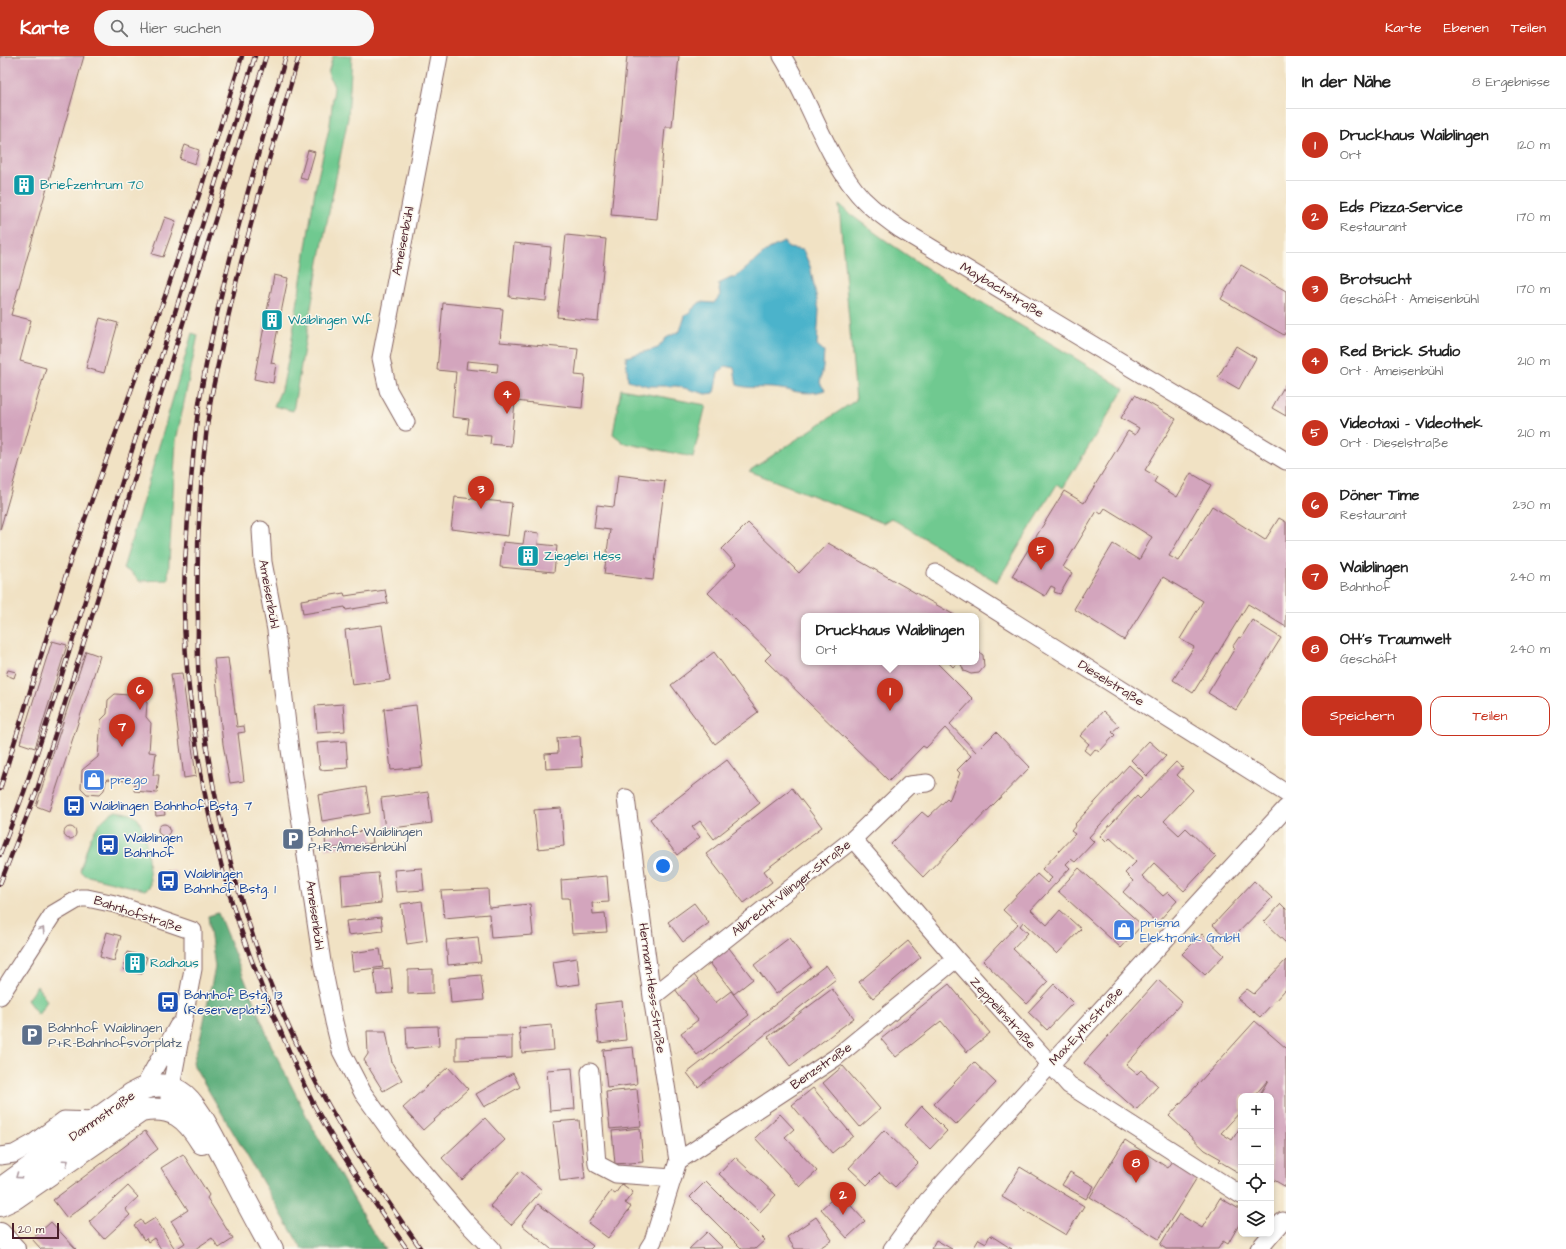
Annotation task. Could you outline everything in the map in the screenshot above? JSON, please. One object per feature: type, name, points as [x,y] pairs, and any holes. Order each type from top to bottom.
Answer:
[{"type":"street","name":"Ameisenbühl","points":[[406,422],[388,390],[381,358],[438,56]]},
{"type":"street","name":"Maybachstraße","points":[[782,56],[792,71],[816,126],[838,166],[855,190],[875,211],[900,229],[1286,461]]},
{"type":"street","name":"Ameisenbühl","points":[[261,530],[263,562],[276,630],[290,750],[322,962],[341,1051],[363,1093],[398,1142],[467,1223],[492,1249]]},
{"type":"street","name":"Dieselstraße","points":[[936,573],[1286,793]]},
{"type":"street","name":"Albrecht-Villinger-Straße","points":[[652,997],[853,839],[909,784],[927,782]]},
{"type":"street","name":"Hermann-Hess-Straße","points":[[626,798],[652,997],[678,1162],[653,1241],[648,1249]]},
{"type":"street","name":"Max-Eyth-Straße","points":[[892,1249],[927,1201],[1286,808]]},
{"type":"street","name":"Zeppelinstraße","points":[[853,839],[956,959],[1069,1085],[1238,1193]]},
{"type":"street","name":"Bahnhofstraße","points":[[0,996],[53,914],[80,898],[115,904],[193,931],[194,969],[172,1088],[166,1110]]},
{"type":"street","name":"Benzstraße","points":[[678,1162],[835,1058],[956,959]]},
{"type":"street","name":"Bahnhofstraße","points":[[144,1087],[185,1016]]},
{"type":"street","points":[[590,1072],[597,1164],[616,1174],[673,1178]]},
{"type":"street","name":"Dammstraße","points":[[0,1192],[6,1185],[144,1087],[156,1085],[172,1088],[186,1096],[206,1124],[272,1249]]},
{"type":"street","name":"Dammstraße","points":[[0,1205],[16,1198],[136,1114],[155,1108],[166,1110]]},
{"type":"street","points":[[166,1110],[184,1120],[195,1133],[260,1249]]},
{"type":"street","points":[[0,1156],[14,1154],[32,1144],[64,1120],[95,1121]]},
{"type":"street","points":[[1259,1249],[1280,1219]]},
{"type":"street","points":[[0,1234],[14,1249]]},
{"type":"green space","points":[[333,56],[352,56],[348,118],[319,262],[293,411],[274,406],[283,385],[291,345],[315,190],[330,124],[334,87],[328,73]]},
{"type":"green space","points":[[839,205],[873,231],[943,279],[1124,389],[1063,488],[1058,484],[1056,486],[997,582],[891,518],[883,523],[749,471],[856,400]]},
{"type":"green space","points":[[192,333],[198,335],[176,441],[168,580],[139,581],[131,572],[123,569]]},
{"type":"green space","points":[[621,389],[706,405],[693,457],[624,443],[613,434]]},
{"type":"green space","points":[[116,811],[133,815],[141,823],[147,848],[150,880],[150,886],[145,890],[84,875],[80,871],[88,845],[96,829],[101,822]]},
{"type":"green space","points":[[218,913],[272,1047],[310,1123],[371,1229],[385,1249],[302,1249],[194,1066],[193,1062],[201,1035],[215,967],[208,916]]},
{"type":"green space","points":[[37,986],[47,1001],[38,1015],[27,1000]]},
{"type":"water","points":[[784,242],[788,248],[803,250],[810,266],[819,310],[817,345],[824,351],[820,383],[825,390],[805,393],[737,385],[734,368],[726,366],[718,373],[714,393],[706,394],[677,386],[648,386],[628,380],[626,357],[658,348],[666,338],[680,331],[685,316],[700,302],[714,303],[720,295],[718,284],[731,278],[735,278],[769,249]]},
{"type":"building","name":"Briefzentrum 70","points":[[0,56],[84,56],[11,315],[31,320],[20,361],[46,368],[0,530]]},
{"type":"building","points":[[627,56],[679,56],[672,127],[665,127],[657,219],[611,215]]},
{"type":"building","points":[[185,145],[199,150],[195,164],[180,159]]},
{"type":"building","points":[[308,150],[315,152],[307,180],[300,178]]},
{"type":"building","points":[[165,217],[176,221],[163,257],[152,254]]},
{"type":"building","points":[[566,235],[606,239],[598,321],[557,317]]},
{"type":"building","points":[[514,243],[551,247],[546,301],[509,297]]},
{"type":"building","points":[[1241,265],[1286,291],[1286,331],[1284,335],[1221,299]]},
{"type":"building","name":"Waiblingen Wf","points":[[274,275],[288,278],[271,363],[276,364],[273,383],[254,379]]},
{"type":"building","points":[[443,303],[503,309],[500,342],[578,349],[575,375],[585,376],[582,408],[515,401],[511,446],[490,444],[491,436],[467,434],[469,419],[452,417],[456,372],[437,370]],"holes":[[[467,361],[498,364],[497,372],[466,369]]]},
{"type":"building","points":[[100,318],[118,323],[104,373],[86,368]]},
{"type":"building","points":[[1236,346],[1256,358],[1239,389],[1218,377]]},
{"type":"building","points":[[1286,383],[1286,416],[1272,408]]},
{"type":"building","points":[[1135,395],[1176,419],[1145,470],[1157,477],[1154,482],[1177,497],[1191,473],[1211,485],[1169,556],[1179,561],[1212,506],[1265,540],[1279,518],[1286,522],[1286,627],[1248,604],[1193,693],[1173,680],[1194,647],[1180,639],[1203,601],[1163,577],[1124,640],[1074,609],[1113,544],[1139,560],[1152,537],[1105,508],[1101,514],[1097,511],[1063,567],[1072,573],[1060,594],[1054,592],[1055,588],[1051,586],[1045,596],[1012,576],[1064,491],[1084,503],[1128,431],[1135,435],[1139,428],[1121,418]]},
{"type":"building","points":[[618,475],[665,481],[653,580],[604,574],[610,530],[594,528],[597,505],[614,507]]},
{"type":"building","points":[[455,497],[512,503],[508,536],[451,529]]},
{"type":"building","points":[[748,523],[799,573],[828,543],[951,613],[801,613],[801,665],[939,665],[973,699],[950,724],[976,752],[996,732],[1030,767],[923,877],[891,844],[922,812],[928,817],[947,799],[949,801],[960,773],[957,770],[971,756],[945,728],[926,748],[923,746],[889,781],[765,660],[771,654],[708,593],[736,564],[722,549]]},
{"type":"building","name":"Ziegelei Hess","points":[[525,531],[539,533],[538,544],[557,546],[554,572],[500,567],[503,542],[523,544]]},
{"type":"building","points":[[385,590],[388,603],[346,610],[345,607],[303,614],[301,600],[344,593],[345,596]]},
{"type":"building","points":[[1252,620],[1281,638],[1236,710],[1208,693],[1235,648],[1233,646],[1239,637],[1241,638]]},
{"type":"building","points":[[382,625],[390,680],[352,685],[345,630]]},
{"type":"building","points":[[52,641],[67,645],[35,748],[20,743]]},
{"type":"building","points":[[86,651],[100,656],[49,811],[36,806]]},
{"type":"building","points":[[714,652],[758,712],[715,744],[671,685]]},
{"type":"building","points":[[979,652],[983,655],[984,667],[979,673],[971,674],[964,671],[961,665],[979,665]]},
{"type":"building","points":[[228,658],[237,727],[244,726],[245,732],[238,733],[244,781],[230,783],[223,744],[214,659]]},
{"type":"building","points":[[8,670],[16,672],[14,678],[6,675]]},
{"type":"building","points":[[182,673],[196,776],[184,778],[171,674]]},
{"type":"building","points":[[115,694],[142,696],[147,703],[146,717],[151,723],[149,752],[156,753],[153,775],[159,775],[157,793],[134,791],[135,782],[108,779],[104,790],[99,795],[87,794],[81,788],[82,770],[98,757],[101,720],[107,714],[108,700]]},
{"type":"building","points":[[343,704],[345,731],[317,733],[315,706]]},
{"type":"building","points":[[416,705],[423,767],[391,770],[384,709]]},
{"type":"building","points":[[1103,711],[1119,726],[1112,732],[1115,735],[1099,752],[1095,749],[1090,755],[1084,750],[1089,744],[1080,736]]},
{"type":"building","points":[[580,736],[582,767],[546,769],[545,754],[558,753],[557,738]]},
{"type":"building","points":[[346,741],[348,768],[320,770],[317,743]]},
{"type":"building","points":[[1149,741],[1166,756],[1147,776],[1131,760]]},
{"type":"building","points":[[727,760],[760,803],[714,839],[700,821],[692,827],[700,837],[677,855],[650,819]]},
{"type":"building","points":[[1176,762],[1183,768],[1177,775],[1193,790],[1164,821],[1179,835],[1186,828],[1216,857],[1184,891],[1154,863],[1142,876],[1163,896],[1168,892],[1177,901],[1157,923],[1123,892],[1133,881],[1125,873],[1136,862],[1110,838],[1106,842],[1100,836],[1137,796],[1140,799]]},
{"type":"building","points":[[1129,765],[1143,778],[1089,837],[1094,842],[1075,862],[1071,859],[1066,864],[1070,868],[1031,910],[1047,925],[1060,910],[1081,929],[1057,954],[1023,922],[1020,926],[1028,933],[1013,949],[1048,982],[1027,1004],[983,961],[1018,924],[1003,910],[1037,874],[1047,883],[1052,878],[1042,869],[1075,834],[1071,831],[1076,825],[1075,824]]},
{"type":"building","points":[[366,787],[370,813],[322,821],[318,795]]},
{"type":"building","points":[[792,788],[822,827],[764,871],[772,882],[744,903],[706,854]]},
{"type":"building","points":[[428,792],[432,823],[385,829],[381,798]]},
{"type":"building","points":[[164,808],[165,815],[156,816],[155,809]]},
{"type":"building","points":[[561,808],[564,846],[538,849],[534,810]]},
{"type":"building","points":[[166,824],[169,825],[169,835],[162,836],[159,835],[158,828],[159,825]]},
{"type":"building","points":[[68,827],[72,827],[76,833],[72,839],[68,839],[64,835],[64,831]]},
{"type":"building","points":[[371,830],[373,843],[326,849],[325,836]]},
{"type":"building","points":[[422,868],[424,890],[396,892],[394,870]]},
{"type":"building","points":[[1079,868],[1142,925],[1121,948],[1058,891]]},
{"type":"building","points":[[171,870],[176,872],[178,877],[176,882],[171,884],[166,882],[164,877],[166,872]]},
{"type":"building","points":[[378,873],[381,903],[343,907],[341,876]]},
{"type":"building","points":[[607,876],[609,902],[592,903],[593,914],[605,913],[607,932],[572,934],[569,898],[562,898],[561,880]]},
{"type":"building","points":[[1254,881],[1272,898],[1230,941],[1213,925]]},
{"type":"building","points":[[488,889],[489,908],[530,904],[533,935],[491,938],[489,914],[444,918],[441,891]]},
{"type":"building","points":[[422,901],[427,941],[407,944],[401,904]]},
{"type":"building","points":[[694,903],[709,923],[683,942],[668,922]]},
{"type":"building","points":[[1281,904],[1286,909],[1286,943],[1264,922]]},
{"type":"building","points":[[381,917],[383,931],[348,935],[346,921]]},
{"type":"building","points":[[107,932],[121,936],[114,961],[100,957]]},
{"type":"building","points":[[1202,934],[1224,955],[1205,975],[1182,954]]},
{"type":"building","points":[[478,937],[481,962],[448,965],[446,940]]},
{"type":"building","points":[[789,938],[811,967],[776,994],[754,965]]},
{"type":"building","points":[[908,941],[921,957],[873,998],[859,982]]},
{"type":"building","points":[[726,944],[753,979],[734,994],[707,959]]},
{"type":"building","points":[[380,949],[383,967],[353,971],[351,953]]},
{"type":"building","name":"Radhaus","points":[[127,952],[147,957],[142,974],[123,969]]},
{"type":"building","points":[[577,958],[580,984],[557,987],[553,962]]},
{"type":"building","points":[[1286,960],[1286,989],[1260,1017],[1237,998],[1247,989],[1254,994]]},
{"type":"building","points":[[826,965],[836,979],[698,1087],[687,1073]]},
{"type":"building","points":[[390,968],[393,993],[377,994],[374,970]]},
{"type":"building","points":[[433,969],[433,993],[408,994],[408,970]]},
{"type":"building","points":[[481,975],[484,1000],[451,1003],[449,978]]},
{"type":"building","points":[[694,975],[715,1003],[731,991],[749,1015],[697,1055],[681,1033],[698,1020],[675,989]]},
{"type":"building","points":[[1158,980],[1182,1002],[1126,1065],[1137,1074],[1141,1070],[1158,1086],[1136,1110],[1084,1063]]},
{"type":"building","points":[[949,984],[990,1033],[967,1052],[941,1021],[896,1057],[881,1039]]},
{"type":"building","points":[[1054,984],[1073,1003],[1047,1030],[1028,1012]]},
{"type":"building","points":[[832,989],[854,1018],[790,1066],[768,1037]]},
{"type":"building","points":[[622,1001],[626,1040],[599,1043],[595,1004]]},
{"type":"building","points":[[1255,1021],[1286,1048],[1286,1187],[1274,1180],[1274,1093],[1261,1093],[1268,1080],[1257,1093],[1238,1093],[1238,1114],[1221,1133],[1232,1140],[1238,1131],[1238,1172],[1219,1161],[1221,1159],[1205,1150],[1169,1116]]},
{"type":"building","points":[[552,1025],[554,1050],[522,1053],[519,1028]]},
{"type":"building","points":[[438,1026],[439,1046],[407,1049],[406,1027]]},
{"type":"building","points":[[367,1031],[386,1031],[392,1063],[402,1080],[383,1091],[364,1060],[368,1054]]},
{"type":"building","points":[[512,1036],[512,1058],[456,1060],[456,1037]]},
{"type":"building","points":[[633,1047],[637,1084],[607,1088],[603,1050]]},
{"type":"building","points":[[974,1062],[996,1083],[956,1125],[934,1104]]},
{"type":"building","points":[[843,1066],[880,1109],[860,1127],[823,1083]]},
{"type":"building","points":[[448,1067],[468,1089],[423,1130],[403,1108]]},
{"type":"building","points":[[572,1068],[575,1109],[550,1111],[547,1070]]},
{"type":"building","points":[[513,1073],[520,1087],[484,1107],[476,1094]]},
{"type":"building","points":[[813,1088],[853,1136],[832,1153],[792,1105]]},
{"type":"building","points":[[637,1089],[641,1126],[610,1129],[606,1092]]},
{"type":"building","points":[[922,1106],[947,1131],[930,1149],[905,1125]]},
{"type":"building","points":[[780,1114],[794,1129],[785,1137],[817,1171],[800,1187],[755,1138]]},
{"type":"building","points":[[485,1118],[505,1140],[462,1180],[442,1158]]},
{"type":"building","points":[[579,1120],[585,1178],[560,1181],[553,1122]]},
{"type":"building","points":[[640,1128],[643,1162],[615,1164],[612,1131]]},
{"type":"building","points":[[884,1130],[918,1163],[895,1187],[879,1173],[867,1185],[849,1168]]},
{"type":"building","points":[[145,1131],[158,1149],[67,1218],[53,1200]]},
{"type":"building","points":[[1125,1140],[1168,1168],[1173,1161],[1198,1176],[1159,1239],[1090,1197]]},
{"type":"building","points":[[183,1154],[209,1195],[207,1198],[233,1239],[219,1248],[212,1238],[195,1249],[176,1249],[185,1243],[171,1221],[188,1210],[161,1168]]},
{"type":"building","points":[[735,1157],[776,1195],[760,1212],[719,1174]]},
{"type":"building","points":[[1020,1167],[1084,1206],[1066,1235],[1002,1197]]},
{"type":"building","points":[[520,1171],[542,1190],[511,1225],[490,1206]]},
{"type":"building","points":[[1070,1172],[1094,1186],[1086,1199],[1062,1185]]},
{"type":"building","points":[[706,1181],[765,1240],[755,1249],[742,1249],[690,1197]]},
{"type":"building","points":[[622,1184],[633,1192],[625,1203],[631,1207],[608,1238],[588,1223],[611,1191],[615,1194]]},
{"type":"building","points":[[128,1186],[138,1197],[125,1209],[130,1215],[104,1239],[89,1222]]},
{"type":"building","points":[[839,1193],[865,1221],[847,1238],[821,1209]]},
{"type":"building","points":[[1220,1198],[1238,1208],[1238,1226],[1228,1244],[1223,1241],[1218,1249],[1166,1249],[1160,1245],[1179,1214],[1202,1228]]},
{"type":"building","points":[[538,1204],[593,1246],[590,1249],[551,1249],[522,1225]]},
{"type":"building","points":[[816,1217],[832,1240],[818,1249],[795,1249],[787,1237]]},
{"type":"building","points":[[155,1218],[175,1249],[161,1249],[154,1238],[148,1242],[146,1238],[144,1240],[134,1225],[141,1220],[144,1225]]},
{"type":"building","points":[[51,1222],[76,1249],[41,1249],[32,1239]]},
{"type":"building","points":[[707,1232],[723,1248],[689,1249]]},
{"type":"building","points":[[990,1235],[1012,1249],[973,1249],[979,1239],[986,1243]]},
{"type":"building","points":[[936,1240],[952,1249],[931,1249]]},
{"type":"railway","points":[[0,789],[72,555],[165,296],[199,195],[242,56]]},
{"type":"railway","points":[[0,855],[24,792],[49,716],[255,56]]},
{"type":"railway","points":[[0,884],[36,793],[60,719],[266,56]]},
{"type":"railway","points":[[286,56],[218,307],[199,404],[193,455],[185,562],[184,618],[187,672],[198,753],[214,835],[224,875],[250,955],[306,1090],[354,1171],[407,1249]]},
{"type":"railway","points":[[299,56],[240,265],[211,398],[207,425],[198,535],[198,665],[204,730],[222,828],[234,876],[249,924],[284,1017],[318,1086],[345,1134],[389,1204],[421,1249]]},
{"type":"place","name":"Briefzentrum 70","points":[[24,185]]},
{"type":"place","name":"Waiblingen Wf","points":[[272,320]]},
{"type":"place","name":"Red Brick Studio","points":[[507,414]]},
{"type":"place","name":"Brotsucht","points":[[481,509]]},
{"type":"place","name":"Ziegelei Hess","points":[[528,556]]},
{"type":"place","name":"Videotaxi - Videothek","points":[[1041,570]]},
{"type":"place","name":"Döner Time","points":[[140,710]]},
{"type":"place","name":"Druckhaus Waiblingen","points":[[890,711]]},
{"type":"place","name":"Waiblingen","points":[[122,747]]},
{"type":"place","name":"pre.go","points":[[94,780]]},
{"type":"place","name":"Waiblingen Bahnhof Bstg. 7","points":[[74,806]]},
{"type":"place","name":"Bahnhof Waiblingen P+R-Ameisenbühl","points":[[293,839]]},
{"type":"place","name":"Waiblingen Bahnhof","points":[[108,845]]},
{"type":"place","name":"Waiblingen Bahnhof Bstg. 1","points":[[168,881]]},
{"type":"place","name":"prisma Elektronik GmbH","points":[[1124,930]]},
{"type":"place","name":"Radhaus","points":[[135,963]]},
{"type":"place","name":"Bahnhof Bstg. 13 (Reserveplatz)","points":[[168,1002]]},
{"type":"place","name":"Bahnhof Waiblingen P+R-Bahnhofsvorplatz","points":[[32,1035]]},
{"type":"place","name":"Ott's Traumwelt","points":[[1136,1183]]},
{"type":"place","name":"Eds Pizza-Service","points":[[843,1215]]}]
